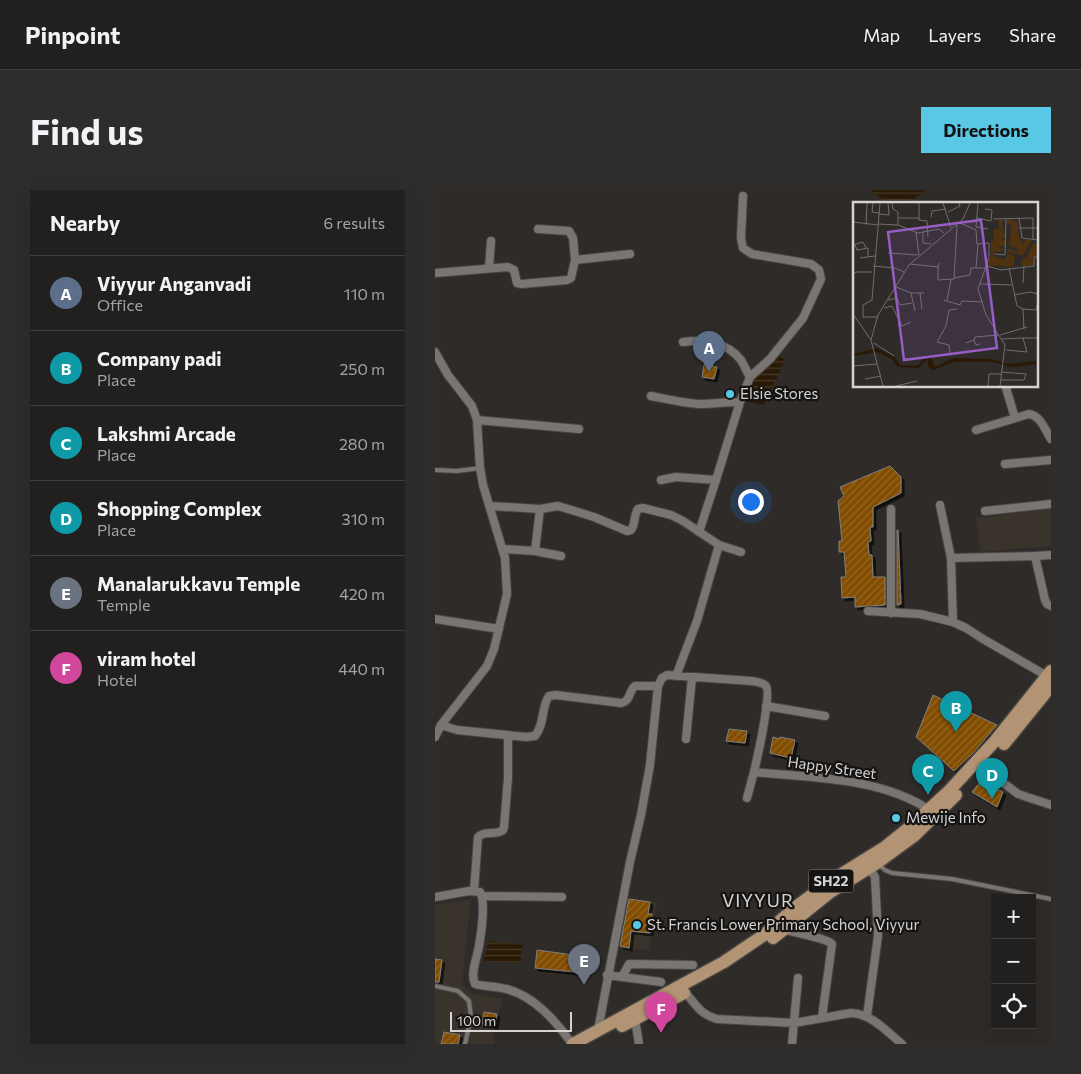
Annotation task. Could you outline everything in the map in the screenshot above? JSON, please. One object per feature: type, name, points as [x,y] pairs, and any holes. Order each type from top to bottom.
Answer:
[{"type":"main road","name":"SH22","points":[[589,1042],[598,1030],[744,949],[835,878],[885,848],[933,812],[983,767],[1012,735],[1049,684]]},
{"type":"main road","name":"SH22","points":[[573,1044],[589,1042],[635,1019],[750,954],[829,893],[873,866],[914,836],[995,741],[1049,684]]},
{"type":"street","points":[[699,532],[740,402],[750,378],[770,359],[803,318],[821,279],[819,270],[811,264],[752,254],[743,248],[741,238],[743,196]]},
{"type":"street","points":[[435,273],[489,268],[513,268],[517,283],[521,284],[567,280],[571,278],[575,260],[573,238],[569,230],[538,230]]},
{"type":"street","points":[[489,268],[491,241]]},
{"type":"street","points":[[575,260],[630,254]]},
{"type":"street","points":[[683,342],[701,340],[722,345],[740,359],[750,378]]},
{"type":"street","points":[[435,352],[448,375],[471,406],[477,420],[481,468],[489,506],[505,558],[507,594],[494,649],[487,666],[441,725],[435,737]]},
{"type":"street","points":[[1006,388],[1015,418]]},
{"type":"street","points":[[651,396],[701,404],[740,402]]},
{"type":"street","points":[[975,430],[1029,414],[1035,415],[1051,440]]},
{"type":"street","points":[[477,420],[579,429]]},
{"type":"street","points":[[1005,464],[1051,460]]},
{"type":"street","points":[[661,480],[676,478],[716,480]]},
{"type":"street","points":[[985,511],[1051,504]]},
{"type":"street","points":[[940,505],[951,558],[953,622]]},
{"type":"street","points":[[489,506],[540,509],[558,506],[595,517],[627,531],[633,527],[635,512],[643,508],[683,520],[719,545],[741,552]]},
{"type":"street","points":[[535,551],[540,509]]},
{"type":"street","points":[[891,509],[891,613]]},
{"type":"street","points":[[676,676],[697,621],[719,545]]},
{"type":"street","points":[[503,549],[535,551],[561,556]]},
{"type":"street","points":[[951,558],[1051,554]]},
{"type":"street","points":[[1035,556],[1045,600],[1051,606]]},
{"type":"street","points":[[868,611],[920,614],[953,622],[966,628],[1049,684]]},
{"type":"street","points":[[435,619],[499,629]]},
{"type":"street","points":[[598,1030],[607,975],[641,815],[650,765],[658,686],[662,678],[667,675],[692,677],[763,684],[767,687],[767,706],[747,798]]},
{"type":"street","points":[[686,739],[692,677]]},
{"type":"street","points":[[441,725],[457,730],[526,737],[535,736],[540,730],[545,701],[549,696],[556,695],[621,703],[627,702],[631,689],[635,686],[658,686]]},
{"type":"street","points":[[767,706],[825,716]]},
{"type":"street","points":[[474,891],[478,837],[482,833],[499,833],[504,827],[508,778],[508,735]]},
{"type":"street","points":[[983,767],[1018,794],[1051,805]]},
{"type":"street","name":"Happy Street","points":[[754,772],[868,784],[909,798],[933,812]]},
{"type":"street","points":[[867,1016],[878,936],[873,866]]},
{"type":"street","points":[[435,897],[474,891],[479,892],[482,896],[481,929],[473,982],[480,986],[506,989],[521,994],[537,1005],[565,1033],[573,1044]]},
{"type":"street","points":[[482,896],[562,896]]},
{"type":"street","points":[[783,929],[827,940],[832,944],[822,1017]]},
{"type":"street","points":[[622,977],[629,964],[693,965]]},
{"type":"street","points":[[607,975],[661,982]]},
{"type":"street","points":[[792,1044],[798,978]]},
{"type":"street","points":[[685,992],[701,1012],[708,1017],[717,1019],[794,1023],[851,1013],[867,1016],[902,1044]]},
{"type":"street","points":[[635,1019],[639,1044]]},
{"type":"lane","points":[[435,470],[457,471],[481,468]]},
{"type":"lane","points":[[873,866],[892,872],[952,879],[1051,898]]},
{"type":"lane","points":[[435,986],[458,991],[469,1001],[471,1018],[465,1044]]},
{"type":"shaded area","points":[[871,190],[925,190],[905,202],[890,202],[877,196]]},
{"type":"shaded area","points":[[777,354],[785,360],[764,405],[743,401],[752,380]]},
{"type":"shaded area","points":[[1051,509],[1051,546],[981,552],[976,518]]},
{"type":"shaded area","name":"St. Francis Lower Primary School, Viyyur","points":[[625,898],[657,902],[649,950],[617,948]]},
{"type":"shaded area","points":[[471,899],[462,983],[471,993],[502,999],[494,1034],[495,1044],[435,1044],[435,905]]},
{"type":"shaded area","points":[[489,941],[523,945],[520,963],[483,961]]},
{"type":"building","points":[[704,365],[717,367],[714,379],[702,377]]},
{"type":"building","points":[[890,466],[901,477],[901,493],[873,507],[873,527],[870,527],[871,541],[868,542],[869,555],[872,555],[873,577],[885,577],[885,605],[855,607],[855,597],[842,598],[841,577],[846,577],[844,552],[839,552],[839,541],[842,541],[838,501],[844,496],[840,487]]},
{"type":"building","points":[[897,530],[901,604],[897,605]]},
{"type":"building","points":[[933,695],[997,725],[973,753],[954,771],[916,737]]},
{"type":"building","points":[[729,729],[747,731],[745,743],[726,741]]},
{"type":"building","points":[[773,737],[795,740],[791,758],[770,753]]},
{"type":"building","points":[[981,781],[1003,792],[997,807],[972,792]]},
{"type":"building","points":[[629,899],[650,902],[648,914],[652,914],[650,933],[631,931],[629,948],[620,946]]},
{"type":"building","points":[[537,950],[588,957],[586,973],[535,968]]},
{"type":"building","points":[[435,959],[442,960],[439,982],[435,982]]},
{"type":"building","points":[[484,1012],[497,1014],[495,1026],[482,1024]]},
{"type":"building","points":[[444,1032],[460,1035],[458,1044],[441,1044]]},
{"type":"place","name":"Viyyur Anganvadi","points":[[709,372]]},
{"type":"place","name":"Elsie Stores","points":[[730,394]]},
{"type":"place","name":"Company padi","points":[[956,732]]},
{"type":"place","name":"Lakshmi Arcade","points":[[928,795]]},
{"type":"place","name":"Shopping Complex","points":[[992,799]]},
{"type":"place","name":"Mewije Info","points":[[896,818]]},
{"type":"place","name":"St. Francis Lower Primary School, Viyyur","points":[[637,925]]},
{"type":"place","name":"Manalarukkavu Temple","points":[[584,985]]},
{"type":"place","name":"viram hotel","points":[[661,1033]]},
{"type":"district","name":"VIYYUR","points":[[758,901]]}]
